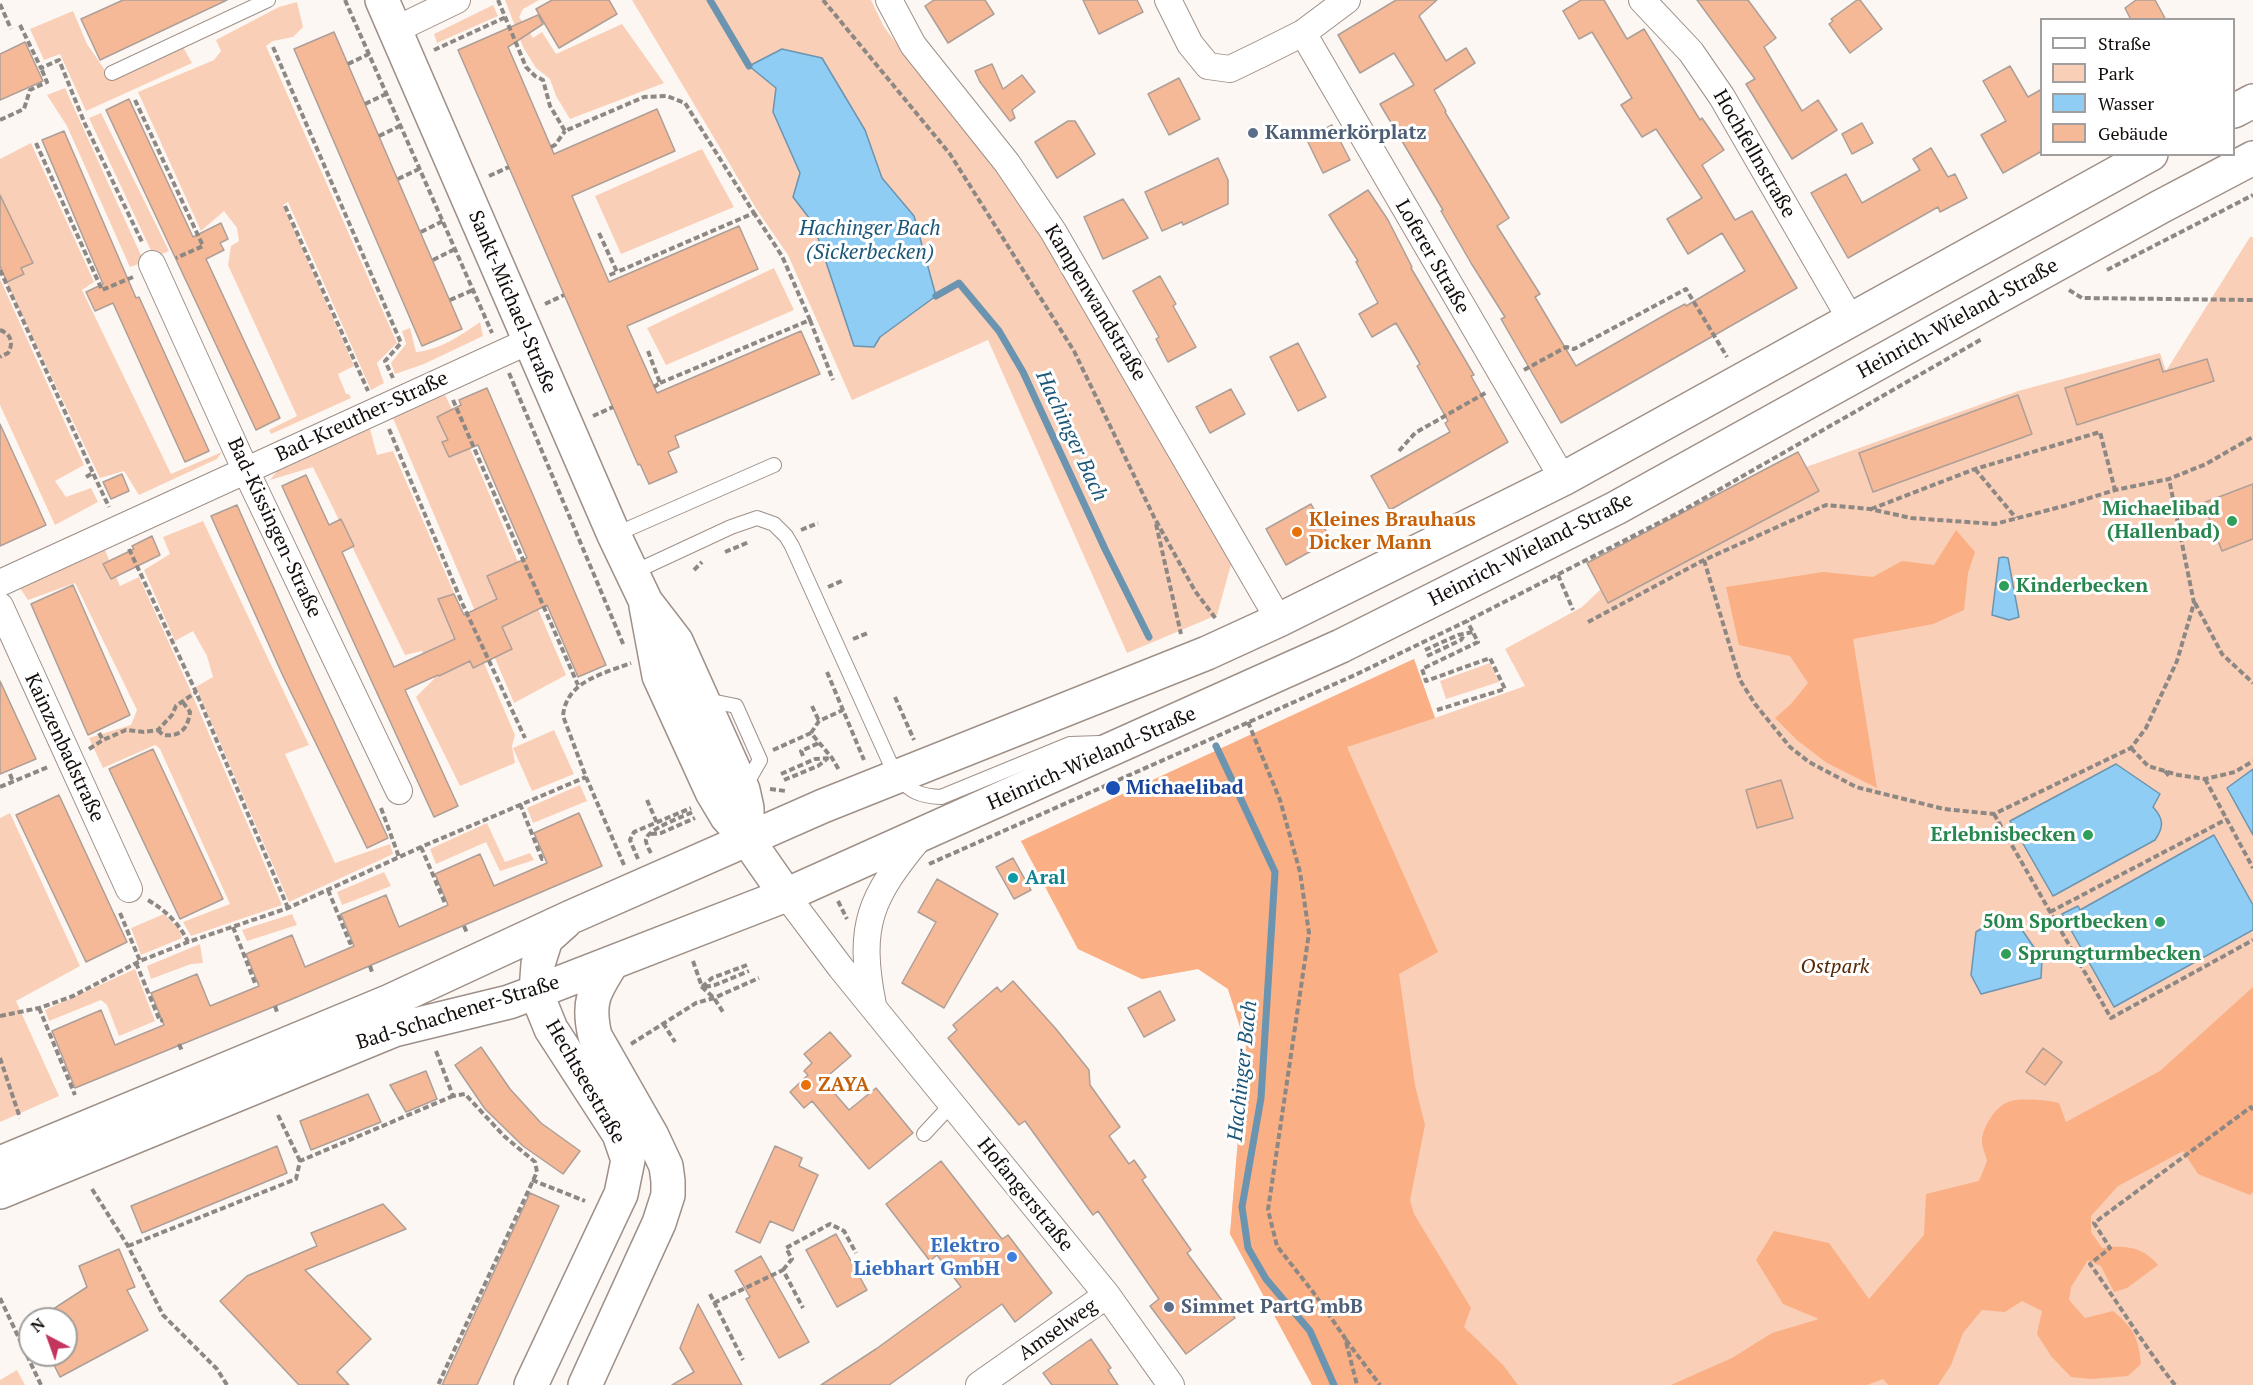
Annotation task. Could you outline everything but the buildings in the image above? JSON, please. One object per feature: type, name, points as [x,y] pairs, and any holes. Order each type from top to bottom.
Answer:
[{"type":"main road","name":"Sankt-Michael-Straße","points":[[382,0],[515,347],[614,535],[639,588],[675,641],[743,790],[747,808],[747,839]]},
{"type":"main road","points":[[2235,110],[2253,101]]},
{"type":"main road","points":[[747,839],[896,776],[1206,653],[1279,620],[1563,479],[2147,156]]},
{"type":"main road","name":"Heinrich-Wieland-Straße","points":[[786,895],[837,892],[925,850],[1130,742],[1341,646],[1606,513],[2253,158]]},
{"type":"main road","name":"Sankt-Michael-Straße","points":[[639,588],[659,676],[712,792],[727,817],[747,839],[786,895]]},
{"type":"main road","name":"Bad-Schachener-Straße","points":[[0,1163],[390,1002],[571,917],[747,839]]},
{"type":"main road","name":"Bad-Schachener-Straße","points":[[0,1192],[394,1030],[509,1002],[786,895]]},
{"type":"main road","points":[[571,917],[561,936],[560,946],[565,958],[577,966],[603,966]]},
{"type":"main road","name":"Hechtseestraße","points":[[531,1385],[621,1194],[628,1160],[619,1134],[551,1029],[536,992],[538,964],[546,939],[571,917]]},
{"type":"main road","name":"Hechtseestraße","points":[[585,1385],[659,1223],[668,1195],[666,1166],[660,1152],[594,1036],[590,1014],[603,966]]},
{"type":"street","points":[[395,30],[457,0]]},
{"type":"street","name":"Kampenwandstraße","points":[[889,0],[913,45],[1007,163],[1053,231],[1279,620]]},
{"type":"street","points":[[1168,0],[1190,44],[1208,66],[1230,69],[1303,33],[1347,0]]},
{"type":"street","name":"Hochfellnstraße","points":[[1642,0],[1691,52],[1722,97],[1851,320]]},
{"type":"street","name":"Loferer Straße","points":[[1303,33],[1563,479]]},
{"type":"street","name":"Bad-Kissingen-Straße","points":[[153,266],[246,471],[399,791]]},
{"type":"street","name":"Bad-Kreuther-Straße","points":[[0,583],[515,347]]},
{"type":"street","name":"Kainzenbadstraße","points":[[0,606],[129,889]]},
{"type":"street","points":[[873,1008],[865,954],[870,914],[886,881],[925,850]]},
{"type":"street","name":"Hofangerstraße","points":[[786,895],[873,1008],[1107,1295],[1172,1385]]},
{"type":"street","name":"Amselweg","points":[[979,1385],[1107,1295]]},
{"type":"lane","points":[[112,73],[268,0]]},
{"type":"lane","points":[[614,535],[774,465]]},
{"type":"lane","points":[[639,588],[730,527],[757,518],[774,524],[786,536],[896,776],[909,789],[924,797],[941,797],[1070,744],[1130,742]]},
{"type":"lane","points":[[924,1134],[951,1105]]},
{"type":"path","points":[[345,0],[473,290],[515,347],[626,651]]},
{"type":"path","points":[[498,0],[526,67],[543,80],[550,106],[564,131]]},
{"type":"path","points":[[823,0],[950,154],[1074,351],[1155,517],[1195,591],[1217,620]]},
{"type":"path","points":[[0,4],[11,28]]},
{"type":"path","points":[[434,50],[506,17]]},
{"type":"path","points":[[0,120],[24,109],[30,90],[47,82],[21,25]]},
{"type":"path","points":[[273,47],[401,343],[385,361],[386,406]]},
{"type":"path","points":[[348,64],[369,54]]},
{"type":"path","points":[[41,68],[59,60],[85,124],[153,266]]},
{"type":"path","points":[[365,104],[386,94]]},
{"type":"path","points":[[551,147],[555,145],[564,131],[644,97],[667,96],[685,103],[782,256],[833,380]]},
{"type":"path","points":[[36,143],[102,290],[203,246],[135,100]]},
{"type":"path","points":[[379,136],[400,126]]},
{"type":"path","points":[[489,176],[509,167]]},
{"type":"path","points":[[398,179],[419,168]]},
{"type":"path","points":[[285,206],[386,406],[463,605],[525,738]]},
{"type":"path","points":[[607,276],[754,213]]},
{"type":"path","points":[[420,232],[442,221]]},
{"type":"path","points":[[599,233],[617,272]]},
{"type":"path","points":[[433,260],[455,249]]},
{"type":"path","points":[[0,270],[196,692],[288,908]]},
{"type":"path","points":[[1516,375],[1566,347],[1574,348],[1686,289],[1731,363]]},
{"type":"path","points":[[450,300],[473,290]]},
{"type":"path","points":[[2069,290],[2082,298],[2253,300]]},
{"type":"path","points":[[545,304],[564,296]]},
{"type":"path","points":[[654,387],[810,320]]},
{"type":"path","points":[[0,330],[9,335],[12,341],[8,353],[0,357]]},
{"type":"path","points":[[648,351],[660,383]]},
{"type":"path","points":[[444,380],[578,685]]},
{"type":"path","points":[[1399,451],[1415,433],[1496,386]]},
{"type":"path","points":[[593,416],[612,407]]},
{"type":"path","points":[[1870,509],[1975,469],[2100,432],[2115,490]]},
{"type":"path","points":[[1588,622],[1704,560],[1826,505],[1870,509],[1911,518],[1995,524],[2115,490],[2169,479],[2206,464],[2253,436]]},
{"type":"path","points":[[1975,469],[2016,518]]},
{"type":"path","points":[[86,477],[93,473]]},
{"type":"path","points":[[2169,479],[2194,603],[2222,654],[2253,683]]},
{"type":"path","points":[[1155,517],[1181,634]]},
{"type":"path","points":[[720,554],[761,537],[772,541],[818,523]]},
{"type":"path","points":[[694,570],[702,562],[711,558]]},
{"type":"path","points":[[1704,560],[1740,680],[1755,704],[1790,747],[1809,762],[1856,787],[1944,809],[1994,814],[2131,748],[2146,728],[2177,661],[2194,603]]},
{"type":"path","points":[[1557,574],[1573,610]]},
{"type":"path","points":[[1437,710],[1505,689],[1490,658],[1426,681],[1422,669],[1478,642],[1467,621]]},
{"type":"path","points":[[1425,651],[1458,635],[1473,632]]},
{"type":"path","points":[[1427,656],[1461,640],[1465,635]]},
{"type":"path","points":[[624,866],[563,716],[564,707],[578,685],[631,662],[636,673]]},
{"type":"path","points":[[86,751],[103,740],[126,730],[144,732],[158,730],[182,701],[196,692]]},
{"type":"path","points":[[895,697],[914,741]]},
{"type":"path","points":[[158,730],[163,735],[173,736],[181,731],[189,721],[190,711],[182,701]]},
{"type":"path","points":[[812,706],[819,721]]},
{"type":"path","points":[[773,750],[811,734],[819,721],[843,710]]},
{"type":"path","points":[[925,850],[1248,722],[1280,800],[1300,872],[1310,933],[1269,1210],[1277,1246],[1380,1385]]},
{"type":"path","points":[[99,734],[103,740]]},
{"type":"path","points":[[811,734],[840,771]]},
{"type":"path","points":[[803,756],[801,751],[819,743]]},
{"type":"path","points":[[2131,748],[2148,766],[2205,779],[2235,772],[2253,761]]},
{"type":"path","points":[[784,780],[818,766],[830,758]]},
{"type":"path","points":[[781,774],[815,759],[830,758]]},
{"type":"path","points":[[0,788],[52,765]]},
{"type":"path","points":[[2164,771],[2170,777]]},
{"type":"path","points":[[10,774],[13,782]]},
{"type":"path","points":[[0,1016],[39,1008],[73,996],[138,962],[188,942],[288,908],[421,847],[586,777]]},
{"type":"path","points":[[2205,779],[2253,868]]},
{"type":"path","points":[[399,791],[378,801],[399,857]]},
{"type":"path","points":[[647,800],[658,825]]},
{"type":"path","points":[[520,804],[542,859],[545,858]]},
{"type":"path","points":[[651,853],[646,839],[658,825],[694,806],[697,833],[708,856]]},
{"type":"path","points":[[638,859],[630,840],[634,832],[693,812]]},
{"type":"path","points":[[1994,814],[2111,1018],[2253,940]]},
{"type":"path","points":[[650,834],[661,833],[695,818]]},
{"type":"path","points":[[2050,912],[2226,819]]},
{"type":"path","points":[[421,847],[445,903],[447,902]]},
{"type":"path","points":[[129,889],[163,909],[181,927],[188,942]]},
{"type":"path","points":[[328,890],[350,943],[352,942]]},
{"type":"path","points":[[120,913],[160,1021],[163,1020]]},
{"type":"path","points":[[464,926],[467,933]]},
{"type":"path","points":[[233,927],[255,983],[258,982]]},
{"type":"path","points":[[693,960],[702,987],[714,998],[723,1012]]},
{"type":"path","points":[[702,987],[712,978],[747,965]]},
{"type":"path","points":[[370,966],[372,972]]},
{"type":"path","points":[[702,987],[715,985],[749,971]]},
{"type":"path","points":[[625,1047],[696,1003],[714,998],[759,978]]},
{"type":"path","points":[[39,1008],[75,1095]]},
{"type":"path","points":[[663,1023],[675,1042]]},
{"type":"path","points":[[179,1044],[182,1051]]},
{"type":"path","points":[[436,1050],[453,1096]]},
{"type":"path","points":[[0,1058],[20,1118]]},
{"type":"path","points":[[300,1161],[453,1096],[465,1094],[504,1137],[535,1162],[537,1172],[438,1385]]},
{"type":"path","points":[[2175,1385],[2149,1353],[2121,1306],[2090,1264],[2110,1248],[2094,1223],[2251,1107],[2253,1110]]},
{"type":"path","points":[[128,1246],[296,1179],[300,1161],[278,1114]]},
{"type":"path","points":[[532,1180],[585,1201]]},
{"type":"path","points":[[92,1189],[128,1246],[163,1315],[217,1369],[227,1385]]},
{"type":"path","points":[[714,1303],[783,1270],[792,1259],[786,1248],[830,1224],[844,1231],[856,1253]]},
{"type":"path","points":[[783,1270],[803,1308]]},
{"type":"path","points":[[710,1294],[743,1360]]},
{"type":"path","points":[[1,1301],[41,1385]]},
{"type":"path","points":[[1345,1338],[1357,1385]]},
{"type":"green space","points":[[505,0],[539,0],[523,9],[519,17],[533,38],[542,32],[556,54],[622,24],[664,83],[570,119],[556,96],[550,79],[536,68],[523,47]]},
{"type":"green space","points":[[632,0],[871,0],[884,27],[1032,215],[1232,561],[1217,615],[1127,653],[988,340],[852,400],[788,255],[757,210]]},
{"type":"green space","points":[[297,2],[303,27],[293,37],[273,41],[266,46],[397,343],[377,363],[384,383],[371,390],[288,202],[283,205],[354,366],[338,374],[346,394],[349,394],[351,398],[271,434],[269,430],[297,416],[228,265],[231,246],[239,241],[237,228],[224,211],[201,231],[138,92],[214,60],[221,51],[216,40],[279,7]]},
{"type":"green space","points":[[493,5],[498,16],[437,43],[434,34]]},
{"type":"green space","points":[[73,11],[87,44],[111,79],[183,47],[192,63],[86,111],[60,54],[44,60],[30,29]]},
{"type":"green space","points":[[65,88],[144,262],[130,267],[67,126],[47,95]]},
{"type":"green space","points":[[101,113],[169,251],[154,257],[89,118]]},
{"type":"green space","points":[[31,143],[94,282],[82,290],[171,474],[222,452],[217,459],[139,495],[124,471],[100,478],[0,269],[0,159]]},
{"type":"green space","points":[[702,149],[734,207],[621,254],[595,196]]},
{"type":"green space","name":"Ostpark","points":[[2250,237],[2253,237],[2253,1385],[1312,1385],[1230,1234],[1246,1046],[1228,989],[1198,969],[1142,979],[1078,949],[1021,841],[1414,659],[1435,718],[1525,686],[1505,649],[1582,607],[1601,589],[1608,602],[1819,491],[1806,467],[2018,391],[2160,353],[2166,371]]},
{"type":"green space","points":[[774,268],[794,310],[666,365],[647,328]]},
{"type":"green space","points":[[0,279],[84,465],[55,481],[66,497],[91,488],[98,502],[55,525],[0,405]]},
{"type":"green space","points":[[480,322],[483,336],[424,364],[395,374],[391,363],[406,344],[402,331],[410,328],[416,352],[425,351],[458,337]]},
{"type":"green space","points":[[445,395],[460,425],[566,675],[514,703],[393,418]]},
{"type":"green space","points":[[370,429],[377,455],[393,451],[515,735],[512,746],[515,763],[460,786],[416,697],[434,679],[422,651],[405,655],[313,467],[270,480],[277,471]]},
{"type":"green space","points":[[203,521],[309,745],[285,754],[335,863],[390,844],[393,854],[289,902],[196,687],[213,677],[207,656],[193,631],[175,641],[144,570],[170,554],[163,537]]},
{"type":"green space","points":[[105,550],[120,586],[139,577],[189,687],[282,905],[191,936],[183,922],[230,904],[160,749],[155,745],[103,768],[89,738],[131,725],[137,710],[75,583],[28,600],[20,588]]},
{"type":"green space","points":[[1490,663],[1499,682],[1446,699],[1440,681]]},
{"type":"green space","points":[[554,730],[574,774],[532,791],[513,748]]},
{"type":"green space","points":[[580,785],[587,801],[533,823],[527,808]]},
{"type":"green space","points":[[10,813],[80,966],[16,1001],[59,1096],[0,1122],[0,818]]},
{"type":"green space","points":[[487,823],[505,862],[530,853],[534,860],[500,871],[486,842],[436,864],[430,849]]},
{"type":"green space","points":[[384,872],[391,886],[342,905],[337,892]]},
{"type":"green space","points":[[164,914],[179,929],[182,938],[141,955],[131,928]]},
{"type":"green space","points":[[292,914],[297,925],[247,941],[242,930]]},
{"type":"green space","points":[[200,944],[203,963],[191,964],[151,979],[147,966]]},
{"type":"green space","points":[[135,969],[155,1021],[119,1036],[107,1005],[101,1000],[49,1021],[45,1010]]},
{"type":"green space","points":[[17,1370],[25,1385],[0,1385],[0,1380]]},
{"type":"shaded area","points":[[1956,530],[1975,552],[1968,573],[1964,610],[1933,624],[1853,639],[1877,788],[1827,763],[1798,741],[1775,718],[1791,704],[1808,683],[1790,656],[1739,645],[1726,587],[1823,572],[1873,577],[1902,561],[1934,565]]},
{"type":"shaded area","points":[[1414,659],[1435,718],[1347,747],[1438,952],[1399,974],[1415,1085],[1425,1125],[1410,1200],[1414,1214],[1471,1308],[1464,1327],[1503,1365],[1518,1385],[1312,1385],[1230,1234],[1246,1046],[1228,989],[1198,969],[1142,979],[1078,949],[1021,841]]},
{"type":"shaded area","points":[[2253,987],[2253,1192],[2250,1195],[2198,1174],[2183,1151],[2118,1186],[2091,1216],[2091,1232],[2102,1248],[2133,1248],[2146,1254],[2158,1265],[2127,1288],[2114,1292],[2101,1266],[2088,1260],[2071,1287],[2069,1300],[2085,1318],[2113,1311],[2134,1334],[2141,1364],[2128,1376],[2091,1379],[2071,1377],[2051,1356],[2037,1334],[2042,1311],[2022,1301],[2005,1312],[1982,1310],[1963,1333],[1951,1365],[1938,1385],[1888,1385],[1883,1379],[1867,1385],[1671,1385],[1732,1358],[1772,1333],[1819,1319],[1783,1304],[1756,1260],[1774,1231],[1829,1243],[1869,1299],[1924,1235],[1926,1194],[1979,1181],[1987,1161],[1982,1144],[1984,1130],[2000,1107],[2011,1101],[2022,1100],[2059,1103],[2066,1122],[2160,1071]]},
{"type":"water","name":"Hachinger Bach (Sickerbecken)","points":[[782,49],[822,58],[865,130],[882,178],[914,216],[936,296],[880,337],[874,347],[854,346],[813,223],[793,197],[800,173],[773,112],[776,88],[749,66]]},
{"type":"water","name":"Kinderbecken","points":[[1999,558],[2008,558],[2019,617],[2009,620],[1992,615]]},
{"type":"water","name":"Erlebnisbecken","points":[[2116,764],[2160,794],[2153,807],[2161,819],[2160,831],[2155,840],[2053,896],[2010,821]]},
{"type":"water","points":[[2253,769],[2253,835],[2227,788]]},
{"type":"water","name":"50m Sportbecken","points":[[2214,835],[2253,905],[2253,930],[2114,1007],[2062,914],[2078,906],[2080,910]]},
{"type":"water","name":"Sprungturmbecken","points":[[2006,921],[2018,924],[2042,959],[2041,978],[1981,994],[1971,975],[1976,932],[1987,925]]},
{"type":"waterway","points":[[710,0],[749,66]]},
{"type":"waterway","name":"Hachinger Bach","points":[[936,296],[959,283],[999,331],[1023,372],[1105,549],[1149,637]]},
{"type":"waterway","name":"Hachinger Bach","points":[[1216,746],[1275,872],[1261,1098],[1242,1207],[1248,1248],[1266,1279],[1310,1331],[1334,1385]]},
{"type":"place","name":"Kammerkörplatz","points":[[1253,133]]},
{"type":"place","name":"Michaelibad (Hallenbad)","points":[[2232,521]]},
{"type":"place","name":"Kleines Brauhaus Dicker Mann","points":[[1297,532]]},
{"type":"place","name":"Kinderbecken","points":[[2004,586]]},
{"type":"place","name":"Michaelibad","points":[[1113,788]]},
{"type":"place","name":"Erlebnisbecken","points":[[2088,835]]},
{"type":"place","name":"Aral","points":[[1013,878]]},
{"type":"place","name":"50m Sportbecken","points":[[2160,922]]},
{"type":"place","name":"Sprungturmbecken","points":[[2006,954]]},
{"type":"place","name":"ZAYA","points":[[806,1085]]},
{"type":"place","name":"Elektro Liebhart GmbH","points":[[1012,1257]]},
{"type":"place","name":"Simmet PartG mbB","points":[[1169,1307]]}]
